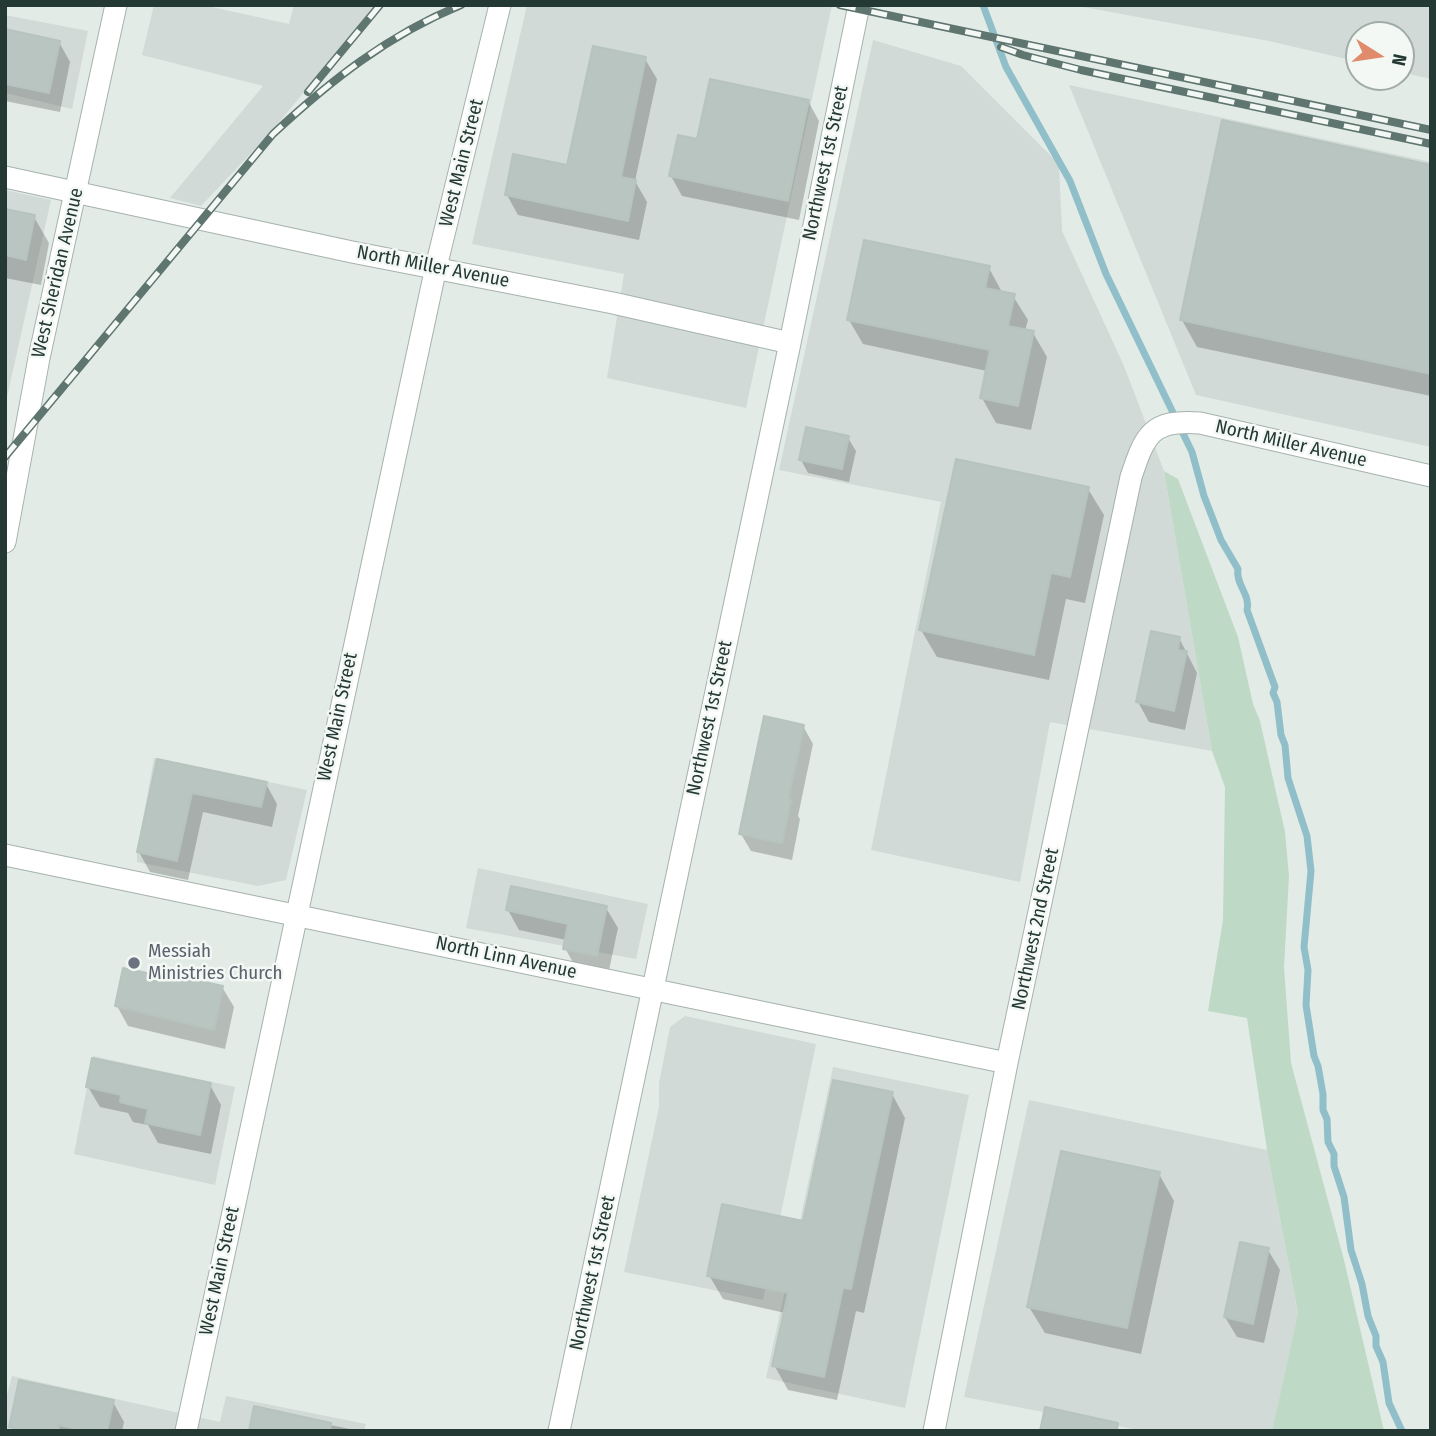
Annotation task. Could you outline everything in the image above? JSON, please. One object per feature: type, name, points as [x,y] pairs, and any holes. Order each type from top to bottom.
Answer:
[{"type":"street","name":"West Sheridan Avenue","points":[[5,542],[39,358],[116,5]]},
{"type":"street","name":"West Main Street","points":[[186,1431],[436,267],[500,5]]},
{"type":"street","name":"Northwest 1st Street","points":[[559,1431],[859,5]]},
{"type":"street","name":"North Miller Avenue","points":[[5,177],[352,252],[612,303],[790,343]]},
{"type":"street","name":"North Miller Avenue","points":[[1160,428],[1200,424],[1431,476]]},
{"type":"street","name":"Northwest 2nd Street","points":[[934,1431],[1007,1063],[1131,477],[1145,440],[1160,428]]},
{"type":"street","name":"North Linn Avenue","points":[[5,855],[296,913],[1007,1063]]},
{"type":"shaded area","points":[[154,5],[203,5],[289,24],[294,5],[376,5],[271,132],[201,206],[170,198],[263,86],[142,55]]},
{"type":"shaded area","points":[[527,5],[832,5],[746,408],[607,378],[624,274],[472,244]]},
{"type":"shaded area","points":[[1072,5],[1431,5],[1431,79],[1415,75],[1415,21],[1345,21],[1345,59],[1269,41]]},
{"type":"shaded area","points":[[5,15],[88,31],[72,109],[5,93]]},
{"type":"shaded area","points":[[873,40],[961,66],[1059,164],[1062,231],[1124,366],[1164,471],[1212,751],[1050,722],[1020,882],[871,850],[941,502],[779,470]]},
{"type":"shaded area","points":[[1069,85],[1431,162],[1431,447],[1196,395]]},
{"type":"shaded area","points":[[5,190],[51,200],[5,406]]},
{"type":"shaded area","points":[[154,758],[307,790],[286,880],[258,886],[137,862]]},
{"type":"shaded area","points":[[478,868],[648,904],[636,959],[466,928]]},
{"type":"shaded area","points":[[685,1016],[816,1044],[763,1300],[624,1272],[659,1107],[659,1083],[670,1027]]},
{"type":"shaded area","points":[[93,1056],[235,1087],[215,1185],[74,1154]]},
{"type":"shaded area","points":[[833,1067],[969,1095],[905,1408],[766,1378]]},
{"type":"shaded area","points":[[1029,1100],[1267,1150],[1298,1314],[1272,1431],[1144,1431],[964,1397]]},
{"type":"shaded area","points":[[12,1376],[220,1422],[226,1396],[366,1424],[364,1431],[5,1431],[5,1402]]},
{"type":"green space","points":[[1164,471],[1178,479],[1238,637],[1253,704],[1260,721],[1285,832],[1289,876],[1284,967],[1291,1063],[1344,1260],[1384,1431],[1272,1431],[1298,1313],[1267,1150],[1247,1018],[1208,1011],[1223,920],[1225,787],[1212,751]]},
{"type":"building","points":[[5,29],[60,41],[49,93],[5,84]]},
{"type":"building","points":[[593,46],[646,57],[621,177],[636,180],[628,221],[505,195],[513,154],[567,165]]},
{"type":"building","points":[[710,79],[809,100],[788,201],[669,176],[678,135],[697,139]]},
{"type":"building","points":[[1222,120],[1431,165],[1431,374],[1180,320]]},
{"type":"building","points":[[5,209],[35,215],[26,260],[5,255]]},
{"type":"building","points":[[864,240],[990,266],[985,288],[1015,294],[1008,326],[1034,331],[1018,406],[980,398],[990,350],[847,320]]},
{"type":"building","points":[[806,427],[849,436],[842,469],[799,460]]},
{"type":"building","points":[[956,459],[1089,487],[1070,577],[1051,573],[1034,655],[919,630]]},
{"type":"building","points":[[1151,631],[1180,637],[1178,650],[1187,651],[1174,711],[1136,702]]},
{"type":"building","points":[[764,716],[804,725],[782,843],[739,834]]},
{"type":"building","points":[[157,759],[267,782],[261,807],[192,793],[177,861],[137,852]]},
{"type":"building","points":[[511,886],[607,906],[597,956],[563,949],[568,924],[506,910]]},
{"type":"building","points":[[123,968],[223,986],[214,1030],[115,1006]]},
{"type":"building","points":[[92,1058],[211,1083],[200,1135],[145,1123],[148,1109],[120,1102],[121,1095],[86,1087]]},
{"type":"building","points":[[833,1080],[893,1092],[851,1289],[843,1288],[824,1377],[772,1366],[788,1293],[707,1276],[722,1204],[803,1221]]},
{"type":"building","points":[[1061,1151],[1160,1172],[1127,1328],[1027,1307]]},
{"type":"building","points":[[1240,1242],[1269,1248],[1253,1324],[1224,1317]]},
{"type":"building","points":[[19,1380],[114,1400],[107,1431],[85,1431],[59,1425],[58,1431],[28,1431],[9,1427]]},
{"type":"building","points":[[254,1406],[331,1423],[330,1431],[249,1431]]},
{"type":"building","points":[[1045,1407],[1118,1423],[1117,1431],[1040,1431]]},
{"type":"waterway","points":[[983,5],[1006,67],[1070,181],[1106,274],[1192,452],[1204,496],[1221,540],[1238,569],[1239,580],[1247,599],[1247,610],[1275,687],[1273,693],[1285,745],[1288,778],[1307,836],[1311,871],[1304,947],[1308,970],[1306,1005],[1323,1094],[1328,1142],[1334,1154],[1334,1166],[1344,1197],[1351,1250],[1376,1336],[1376,1346],[1383,1362],[1389,1403],[1402,1431]]},
{"type":"railway","points":[[308,92],[380,5]]},
{"type":"railway","points":[[5,457],[273,134],[338,78],[384,45],[461,5]]},
{"type":"railway","points":[[840,5],[1431,130]]},
{"type":"railway","points":[[1001,47],[1081,70],[1431,144]]},
{"type":"place","name":"Messiah Ministries Church","points":[[134,963]]}]
